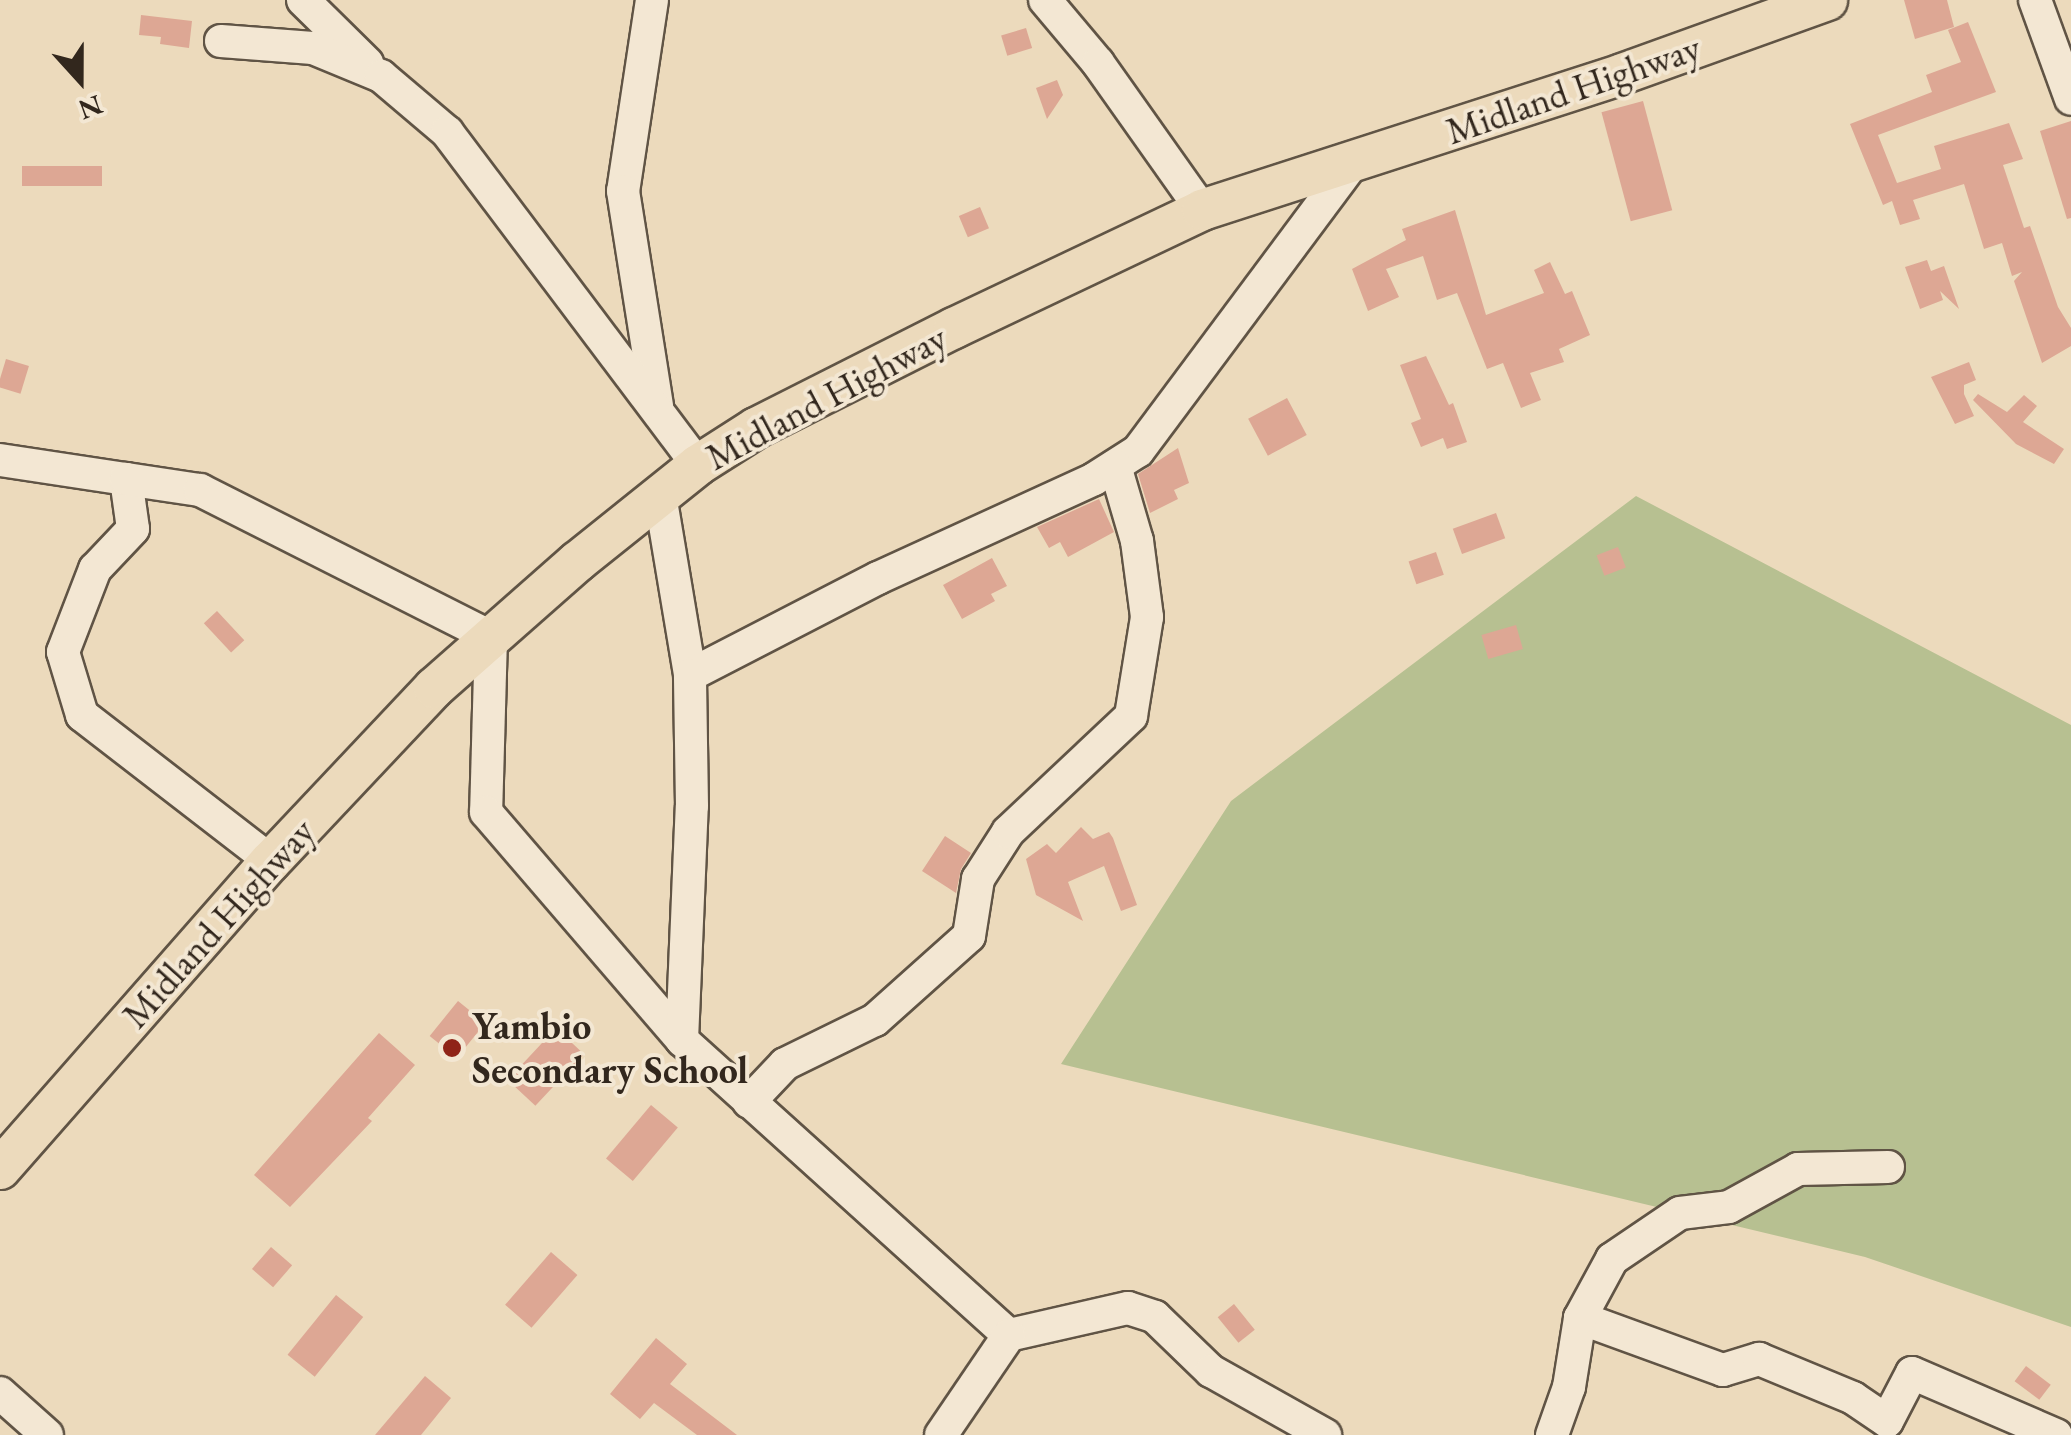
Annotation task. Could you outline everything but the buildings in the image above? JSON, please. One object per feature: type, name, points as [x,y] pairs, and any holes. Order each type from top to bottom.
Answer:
[{"type":"main road","name":"Midland Highway","points":[[0,1169],[270,861],[434,688],[698,465],[756,428],[1202,210],[1352,164],[1826,0]]},
{"type":"street","points":[[303,0],[381,76],[447,132],[698,465]]},
{"type":"street","points":[[652,0],[623,191],[658,410]]},
{"type":"street","points":[[1044,0],[1098,63],[1202,210]]},
{"type":"street","points":[[2036,0],[2071,99]]},
{"type":"street","points":[[222,40],[313,48],[381,76]]},
{"type":"street","points":[[690,675],[878,578],[1115,466],[1138,451],[1352,164]]},
{"type":"street","points":[[0,460],[200,490],[491,638],[486,812],[682,1040],[1009,1335]]},
{"type":"street","points":[[749,1102],[785,1064],[875,1020],[969,936],[978,879],[1008,832],[1132,716],[1147,617],[1138,542],[1115,466]]},
{"type":"street","points":[[126,479],[133,529],[95,570],[62,652],[82,715],[270,861]]},
{"type":"street","points":[[660,495],[690,675],[692,806],[682,1040]]},
{"type":"street","points":[[1552,1435],[1569,1387],[1580,1318],[1612,1259],[1680,1213],[1729,1207],[1798,1169],[1888,1167]]},
{"type":"street","points":[[942,1435],[1009,1335],[1128,1308],[1155,1317],[1211,1371],[1325,1435]]},
{"type":"street","points":[[1580,1318],[1722,1370],[1758,1359],[1853,1398],[1888,1421],[1912,1373],[2056,1435]]},
{"type":"street","points":[[0,1393],[47,1435]]},
{"type":"green space","points":[[1636,496],[2071,725],[2071,1327],[1865,1257],[1061,1064],[1231,801]]},
{"type":"place","name":"Yambio Secondary School","points":[[452,1048]]}]
